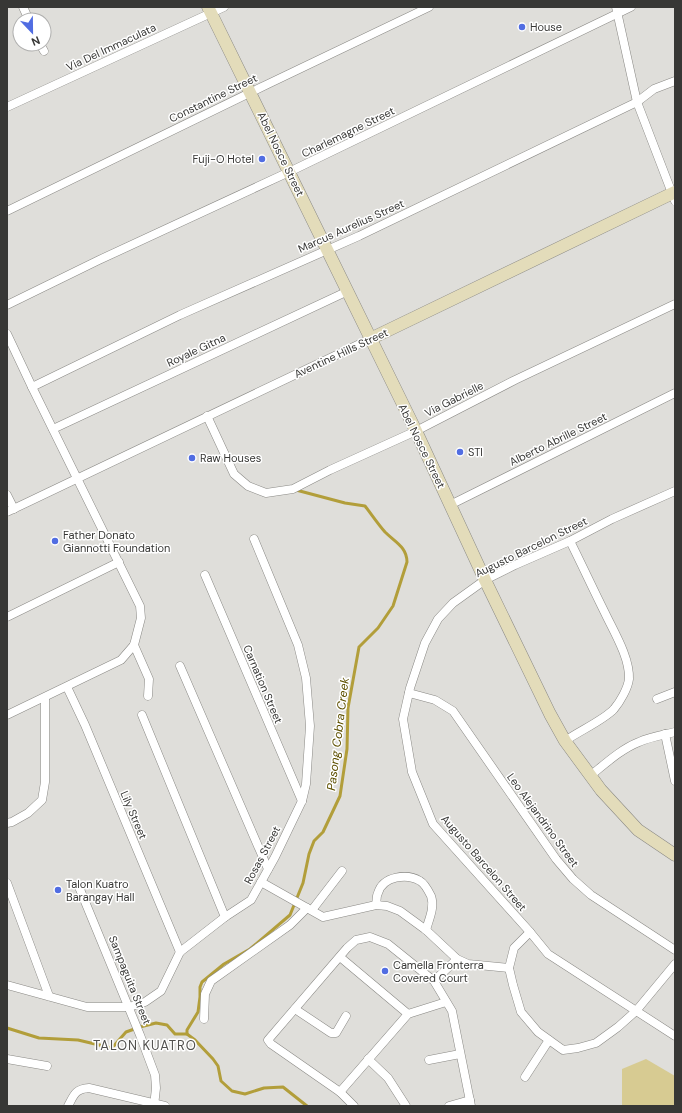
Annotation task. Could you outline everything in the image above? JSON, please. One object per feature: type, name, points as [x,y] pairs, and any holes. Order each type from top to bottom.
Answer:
[{"type":"street","name":"Via Del Immaculata","points":[[7,107],[210,10],[224,7]]},
{"type":"street","name":"Constantine Street","points":[[7,211],[250,92],[429,7]]},
{"type":"street","name":"Charlemagne Street","points":[[7,304],[289,172],[617,11],[631,7]]},
{"type":"street","name":"Abel Nosce Street","points":[[210,10],[416,431],[485,580],[550,714],[565,741],[601,790],[638,830],[675,855]]},
{"type":"street","points":[[617,11],[638,102],[674,195]]},
{"type":"street","name":"Marcus Aurelius Street","points":[[32,387],[180,315],[359,236],[638,102],[654,89],[675,80]]},
{"type":"street","name":"Aventine Hills Street","points":[[10,511],[674,195]]},
{"type":"street","name":"Royale Gitna","points":[[53,429],[348,291]]},
{"type":"street","name":"Via Gabrielle","points":[[207,416],[234,474],[248,486],[266,492],[293,489],[330,470],[416,431],[515,380],[675,304]]},
{"type":"street","points":[[7,334],[140,606],[141,618],[134,645],[121,660],[45,698],[7,715]]},
{"type":"street","name":"Alberto Abrille Street","points":[[450,504],[675,393]]},
{"type":"street","name":"Augusto Barcelon Street","points":[[675,491],[612,519],[570,541],[485,580],[453,603],[438,619],[425,643],[409,693],[403,719],[412,772],[433,824],[548,954],[675,1036]]},
{"type":"street","points":[[7,495],[10,511]]},
{"type":"street","name":"Rosas Street","points":[[7,985],[87,1007],[129,1007],[146,1002],[161,991],[180,952],[225,916],[251,900],[261,882],[302,802],[306,784],[310,726],[306,678],[298,645],[254,539]]},
{"type":"street","points":[[565,741],[613,710],[629,681],[629,673],[624,652],[570,541]]},
{"type":"street","points":[[7,617],[119,562]]},
{"type":"street","name":"Carnation Street","points":[[205,574],[302,802]]},
{"type":"street","points":[[134,645],[149,679],[148,696]]},
{"type":"street","points":[[180,666],[268,869]]},
{"type":"street","name":"Lily Street","points":[[67,687],[85,725],[180,952]]},
{"type":"street","points":[[657,699],[675,692]]},
{"type":"street","name":"Leo Alejandrino Street","points":[[409,693],[435,700],[453,711],[556,859],[573,879],[591,895],[675,950]]},
{"type":"street","points":[[7,823],[12,822],[28,813],[42,800],[45,782],[45,698]]},
{"type":"street","points":[[142,715],[225,916]]},
{"type":"street","points":[[590,776],[639,741],[675,732]]},
{"type":"street","points":[[665,734],[675,781]]},
{"type":"street","points":[[204,1019],[205,994],[211,981],[290,925],[342,871]]},
{"type":"street","points":[[376,905],[378,892],[386,882],[395,877],[409,877],[421,881],[431,896],[432,902],[426,930]]},
{"type":"street","points":[[261,882],[323,917],[376,905],[387,906],[400,912],[426,930],[457,959],[468,964],[509,968]]},
{"type":"street","points":[[7,883],[49,996]]},
{"type":"street","name":"Sampaguita Street","points":[[79,887],[140,1035],[156,1082],[154,1105]]},
{"type":"street","points":[[530,932],[514,948],[509,968],[521,1012],[538,1032],[563,1050],[596,1043],[618,1027],[636,1011],[675,964]]},
{"type":"street","points":[[354,1106],[340,1092],[270,1044],[268,1040],[356,940],[370,937],[388,944],[434,981],[452,1011],[471,1103],[449,1106]]},
{"type":"street","points":[[340,957],[408,1014]]},
{"type":"street","points":[[434,981],[457,959]]},
{"type":"street","points":[[340,1092],[408,1014],[446,1002]]},
{"type":"street","points":[[295,1009],[331,1034],[336,1033],[346,1016]]},
{"type":"street","points":[[525,1077],[549,1040]]},
{"type":"street","points":[[429,1060],[460,1054]]},
{"type":"street","points":[[7,1059],[46,1066]]},
{"type":"street","points":[[368,1059],[388,1078],[406,1106]]},
{"type":"street","points":[[68,1106],[75,1092],[89,1088],[154,1105],[165,1106]]},
{"type":"shaded area","points":[[646,1059],[675,1076],[675,1106],[622,1106],[622,1069]]},
{"type":"waterway","name":"Pasong Cobra Creek","points":[[187,1034],[187,1030],[198,1012],[200,987],[202,982],[224,964],[250,949],[290,915],[303,883],[309,854],[314,841],[323,832],[340,796],[347,749],[348,708],[359,647],[378,628],[393,606],[407,562],[403,549],[385,532],[365,506],[345,503],[296,490]]},
{"type":"waterway","name":"Pasong Cobra Creek","points":[[7,1028],[39,1038],[78,1040],[112,1048],[126,1032],[156,1023],[167,1025],[175,1034],[187,1034],[195,1040],[213,1059],[218,1066],[221,1081],[232,1091],[245,1094],[264,1088],[283,1087],[307,1106]]},
{"type":"place","name":"House","points":[[522,27]]},
{"type":"place","name":"Fuji-O Hotel","points":[[262,159]]},
{"type":"place","name":"STI","points":[[460,452]]},
{"type":"place","name":"Raw Houses","points":[[192,458]]},
{"type":"place","name":"Father Donato Giannotti Foundation","points":[[55,541]]},
{"type":"place","name":"Talon Kuatro Barangay Hall","points":[[58,890]]},
{"type":"place","name":"Camella Fronterra Covered Court","points":[[385,971]]},
{"type":"district","name":"TALON KUATRO","points":[[145,1045]]}]
